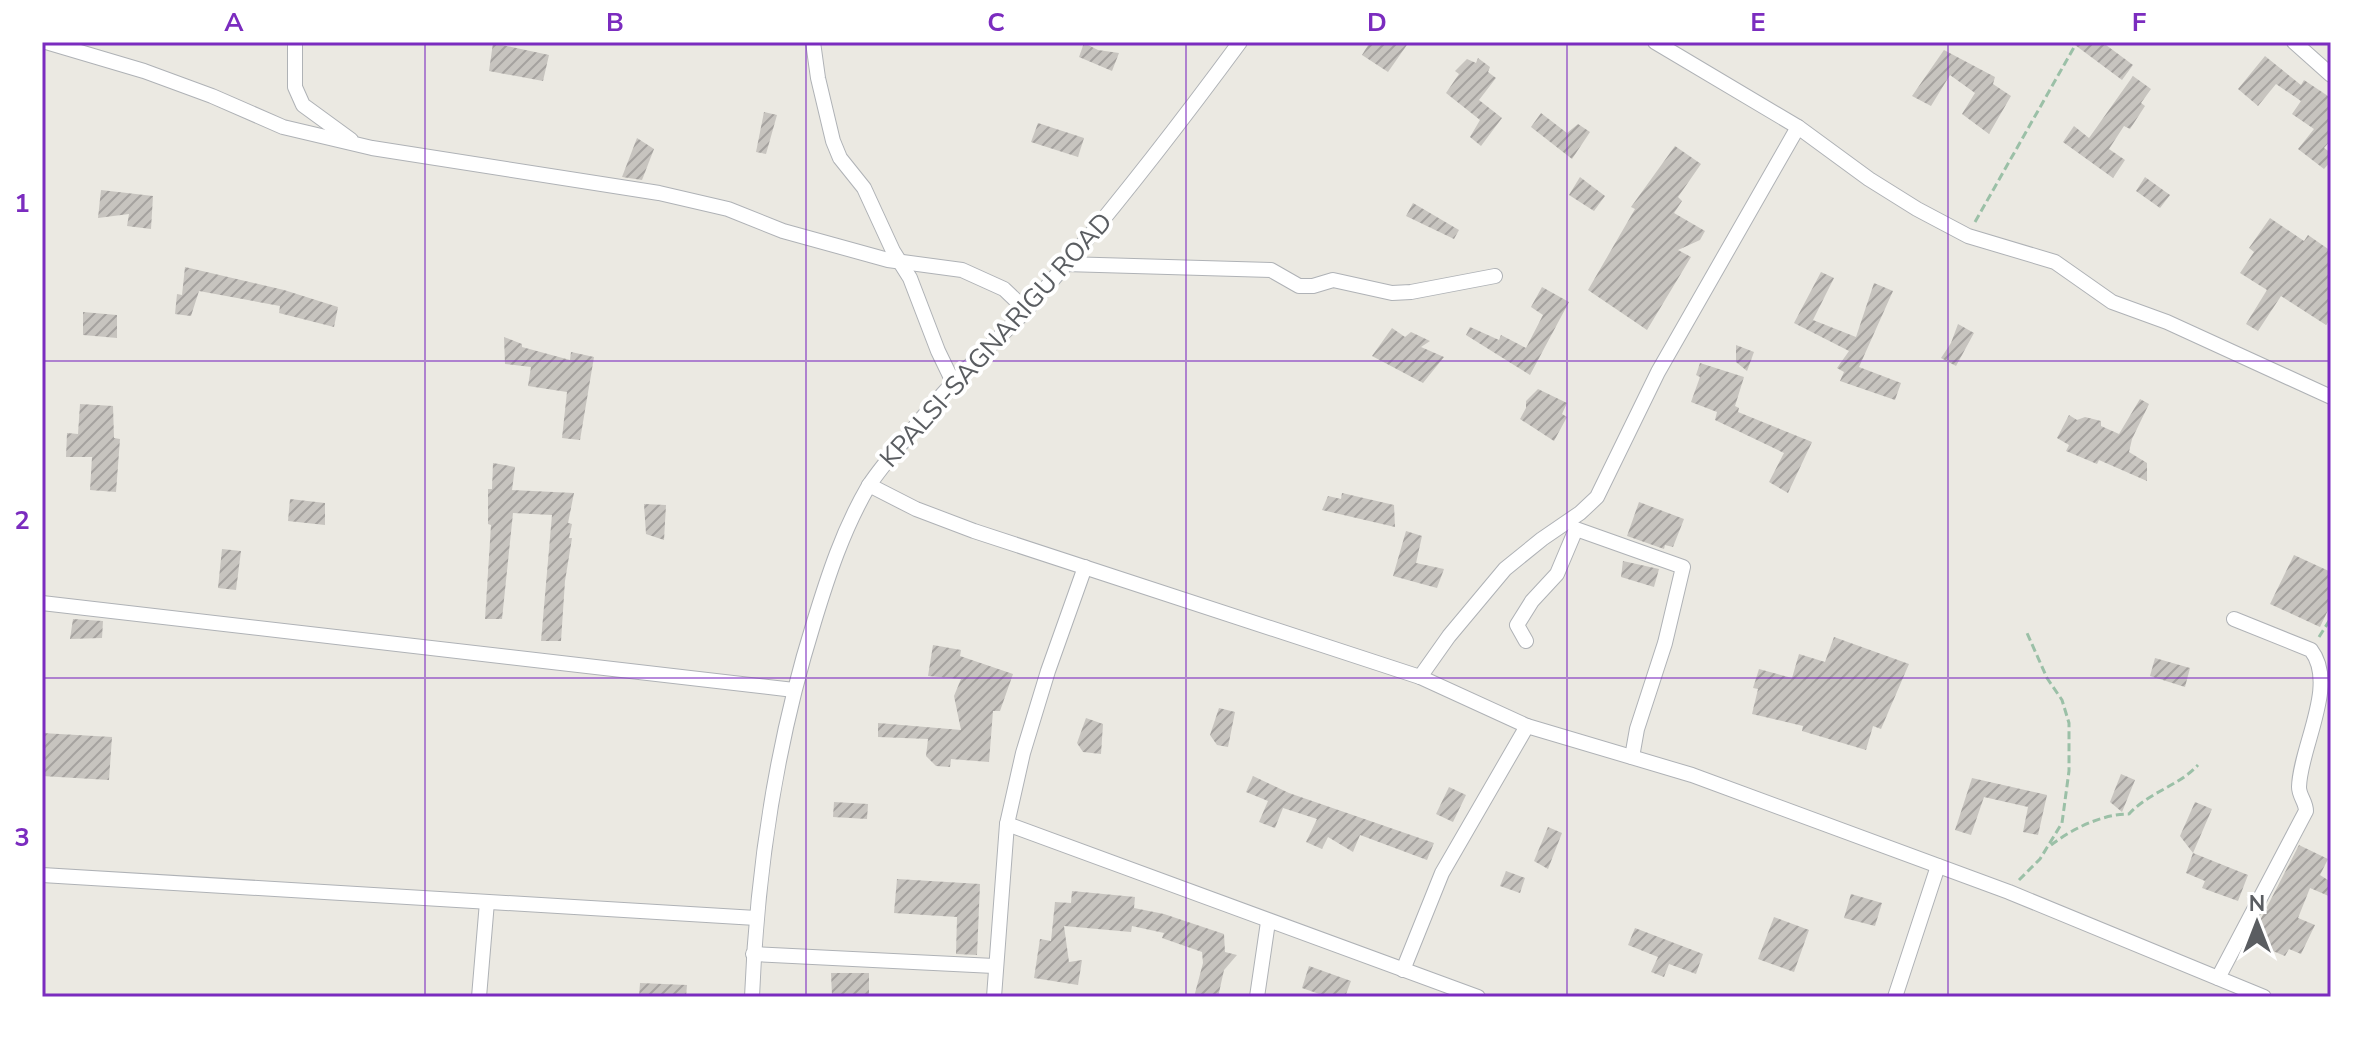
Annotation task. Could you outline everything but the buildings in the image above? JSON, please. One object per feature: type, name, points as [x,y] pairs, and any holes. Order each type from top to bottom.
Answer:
[{"type":"street","points":[[46,42],[158,76],[283,127],[358,145],[659,193],[728,209],[783,231],[902,264],[944,266],[975,274],[1004,289],[1026,310]]},
{"type":"street","points":[[295,42],[295,87],[303,105],[358,145]]},
{"type":"street","points":[[813,42],[833,141],[840,158],[864,188],[914,285],[953,382]]},
{"type":"street","name":"KPALSI-SAGNARIGU ROAD","points":[[752,997],[756,918],[767,820],[794,690],[829,574],[846,530],[869,485],[953,382],[1026,310],[1147,167],[1240,42]]},
{"type":"street","points":[[1655,42],[1798,127],[1917,209],[1968,236],[2055,262],[2112,302],[2167,322],[2331,397]]},
{"type":"street","points":[[2294,42],[2331,75]]},
{"type":"street","points":[[1420,677],[1449,636],[1505,569],[1597,497],[1658,372],[1798,127]]},
{"type":"street","points":[[1065,264],[1271,270],[1299,286],[1313,286],[1333,280],[1392,293],[1495,276]]},
{"type":"street","points":[[869,485],[931,514],[1420,677],[1527,726],[1692,775],[2009,892],[2264,997]]},
{"type":"street","points":[[1526,641],[1517,625],[1532,601],[1557,574],[1576,529],[1683,567],[1652,686],[1637,729],[1632,757]]},
{"type":"street","points":[[994,997],[1007,824],[1023,753],[1085,567]]},
{"type":"street","points":[[42,603],[794,690]]},
{"type":"street","points":[[2218,978],[2306,811],[2299,786],[2321,684],[2319,666],[2311,650],[2234,619]]},
{"type":"street","points":[[1403,970],[1442,873],[1527,726]]},
{"type":"street","points":[[1007,824],[1478,997]]},
{"type":"street","points":[[1895,997],[1938,866]]},
{"type":"street","points":[[42,875],[756,918]]},
{"type":"street","points":[[479,997],[487,902]]},
{"type":"street","points":[[1257,997],[1268,922]]},
{"type":"street","points":[[753,954],[994,966]]},
{"type":"path","points":[[1968,236],[2077,42]]},
{"type":"path","points":[[2311,650],[2331,618]]},
{"type":"path","points":[[2009,892],[2048,847],[2062,823],[2069,771],[2069,723],[2062,700],[2047,678],[2027,633]]},
{"type":"path","points":[[2048,847],[2083,826],[2116,814],[2129,814],[2138,804],[2170,783],[2187,777],[2198,765]]}]
